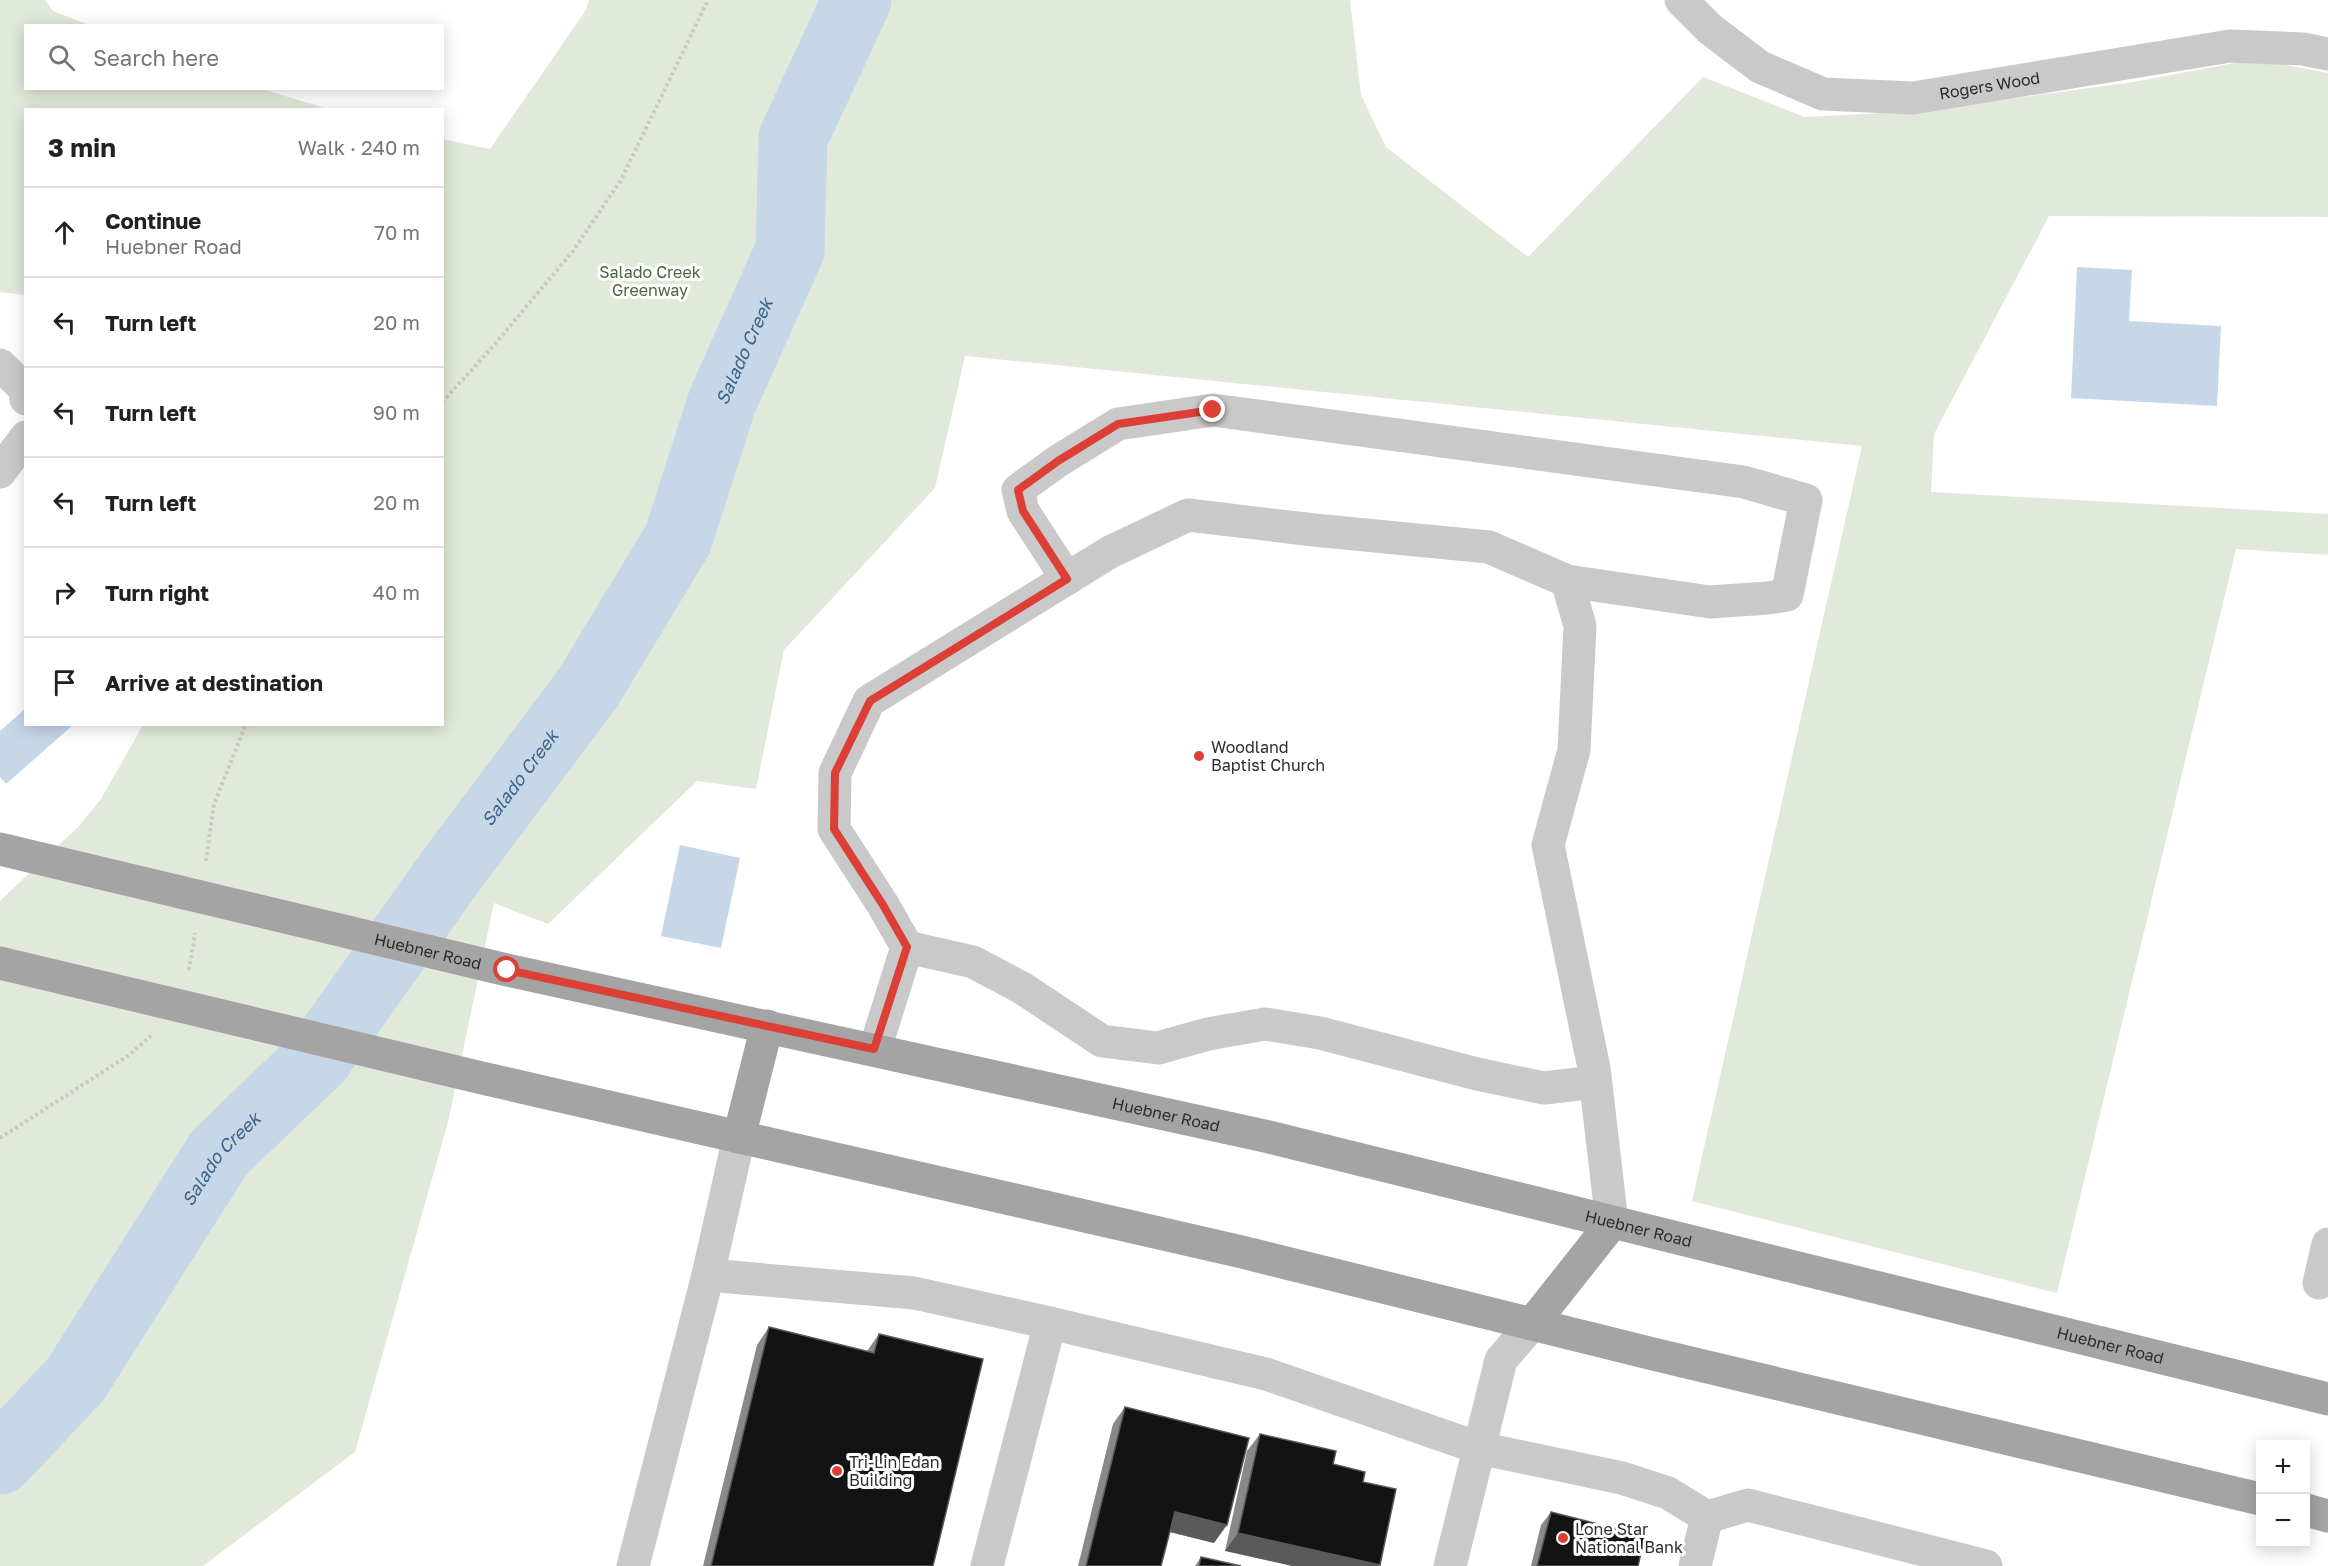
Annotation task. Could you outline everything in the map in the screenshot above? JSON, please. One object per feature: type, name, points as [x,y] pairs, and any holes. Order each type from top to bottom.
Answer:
[{"type":"main road","name":"Huebner Road","points":[[0,849],[507,970],[1269,1137],[2328,1399]]},
{"type":"main road","points":[[0,963],[482,1078],[1242,1252],[2256,1498]]},
{"type":"main road","points":[[740,1137],[767,1026]]},
{"type":"main road","points":[[1532,1324],[1612,1223]]},
{"type":"main road","points":[[2310,1511],[2328,1516]]},
{"type":"street","name":"Rogers Wood","points":[[1681,0],[1710,29],[1760,68],[1823,94],[1913,98],[2230,46],[2303,49],[2328,54]]},
{"type":"street","points":[[0,365],[24,388]]},
{"type":"street","points":[[1067,579],[1023,511],[1018,490],[1058,461],[1118,424],[1213,410],[1744,482],[1806,500],[1787,595],[1710,602],[1567,581],[1489,547],[1188,515],[1110,552],[1067,579],[870,701],[835,773],[834,829],[907,947],[973,962],[1022,988],[1102,1041],[1158,1048],[1209,1034],[1265,1024],[1320,1033],[1477,1074],[1544,1088],[1596,1082]]},
{"type":"street","points":[[0,472],[24,440]]},
{"type":"street","points":[[1567,581],[1580,626],[1574,750],[1548,845],[1596,1082],[1612,1223]]},
{"type":"street","points":[[874,1049],[907,947]]},
{"type":"street","points":[[633,1566],[708,1275],[740,1137]]},
{"type":"street","points":[[2319,1282],[2328,1244]]},
{"type":"street","points":[[708,1275],[914,1293],[1050,1323],[1266,1374],[1479,1448],[1622,1478],[1668,1493],[1707,1517],[1748,1505],[1986,1566]]},
{"type":"street","points":[[987,1566],[1050,1323]]},
{"type":"street","points":[[1450,1566],[1501,1360],[1532,1324]]},
{"type":"street","points":[[1695,1566],[1707,1517]]},
{"type":"path","points":[[444,400],[489,351],[573,250],[621,180],[708,0]]},
{"type":"path","points":[[206,861],[214,804],[245,726]]},
{"type":"path","points":[[188,976],[195,930]]},
{"type":"path","points":[[0,1138],[129,1055],[155,1033]]},
{"type":"green space","points":[[0,0],[45,0],[53,11],[86,24],[24,24],[24,90],[265,90],[325,108],[24,108],[24,295],[0,292]]},
{"type":"green space","name":"Salado Creek Greenway","points":[[589,0],[1350,0],[1361,95],[1386,147],[1528,257],[1703,77],[1805,117],[1920,111],[2134,82],[2255,59],[2328,73],[2328,217],[2049,216],[1934,434],[1931,492],[2328,514],[2328,555],[2236,549],[2057,1293],[1692,1201],[1862,446],[965,356],[935,488],[784,650],[756,789],[697,781],[548,924],[494,903],[448,1122],[355,1452],[203,1566],[0,1566],[0,901],[78,827],[101,799],[142,726],[444,726],[444,139],[490,149],[586,10]]},
{"type":"water","points":[[2077,267],[2132,270],[2129,321],[2221,326],[2217,406],[2071,398]]},
{"type":"water","points":[[24,710],[24,726],[72,726],[6,784],[0,777],[0,731]]},
{"type":"water","points":[[680,845],[740,858],[721,948],[661,936]]},
{"type":"building","name":"Tri-Lin Edan Building","points":[[769,1327],[874,1353],[879,1334],[983,1359],[933,1566],[711,1566]]},
{"type":"building","points":[[1125,1407],[1249,1438],[1227,1525],[1175,1512],[1161,1566],[1086,1566]]},
{"type":"building","points":[[1260,1434],[1336,1451],[1333,1464],[1365,1472],[1363,1482],[1396,1489],[1380,1565],[1238,1533]]},
{"type":"building","name":"Lone Star National Bank","points":[[1551,1512],[1645,1536],[1638,1566],[1537,1566]]},
{"type":"building","points":[[1201,1557],[1241,1566],[1199,1566]]},
{"type":"waterway","name":"Salado Creek","points":[[0,1460],[76,1379],[219,1153],[318,1058],[450,872],[588,688],[678,539],[722,402],[790,250],[793,138],[857,0]]},
{"type":"place","name":"Woodland Baptist Church","points":[[1199,756]]},
{"type":"place","name":"Tri-Lin Edan Building","points":[[837,1471]]},
{"type":"place","name":"Lone Star National Bank","points":[[1563,1538]]},
{"type":"route","points":[[507,970],[874,1049],[907,947],[834,829],[835,773],[870,701],[1067,579],[1023,511],[1018,490],[1058,461],[1118,424],[1213,410]]}]
